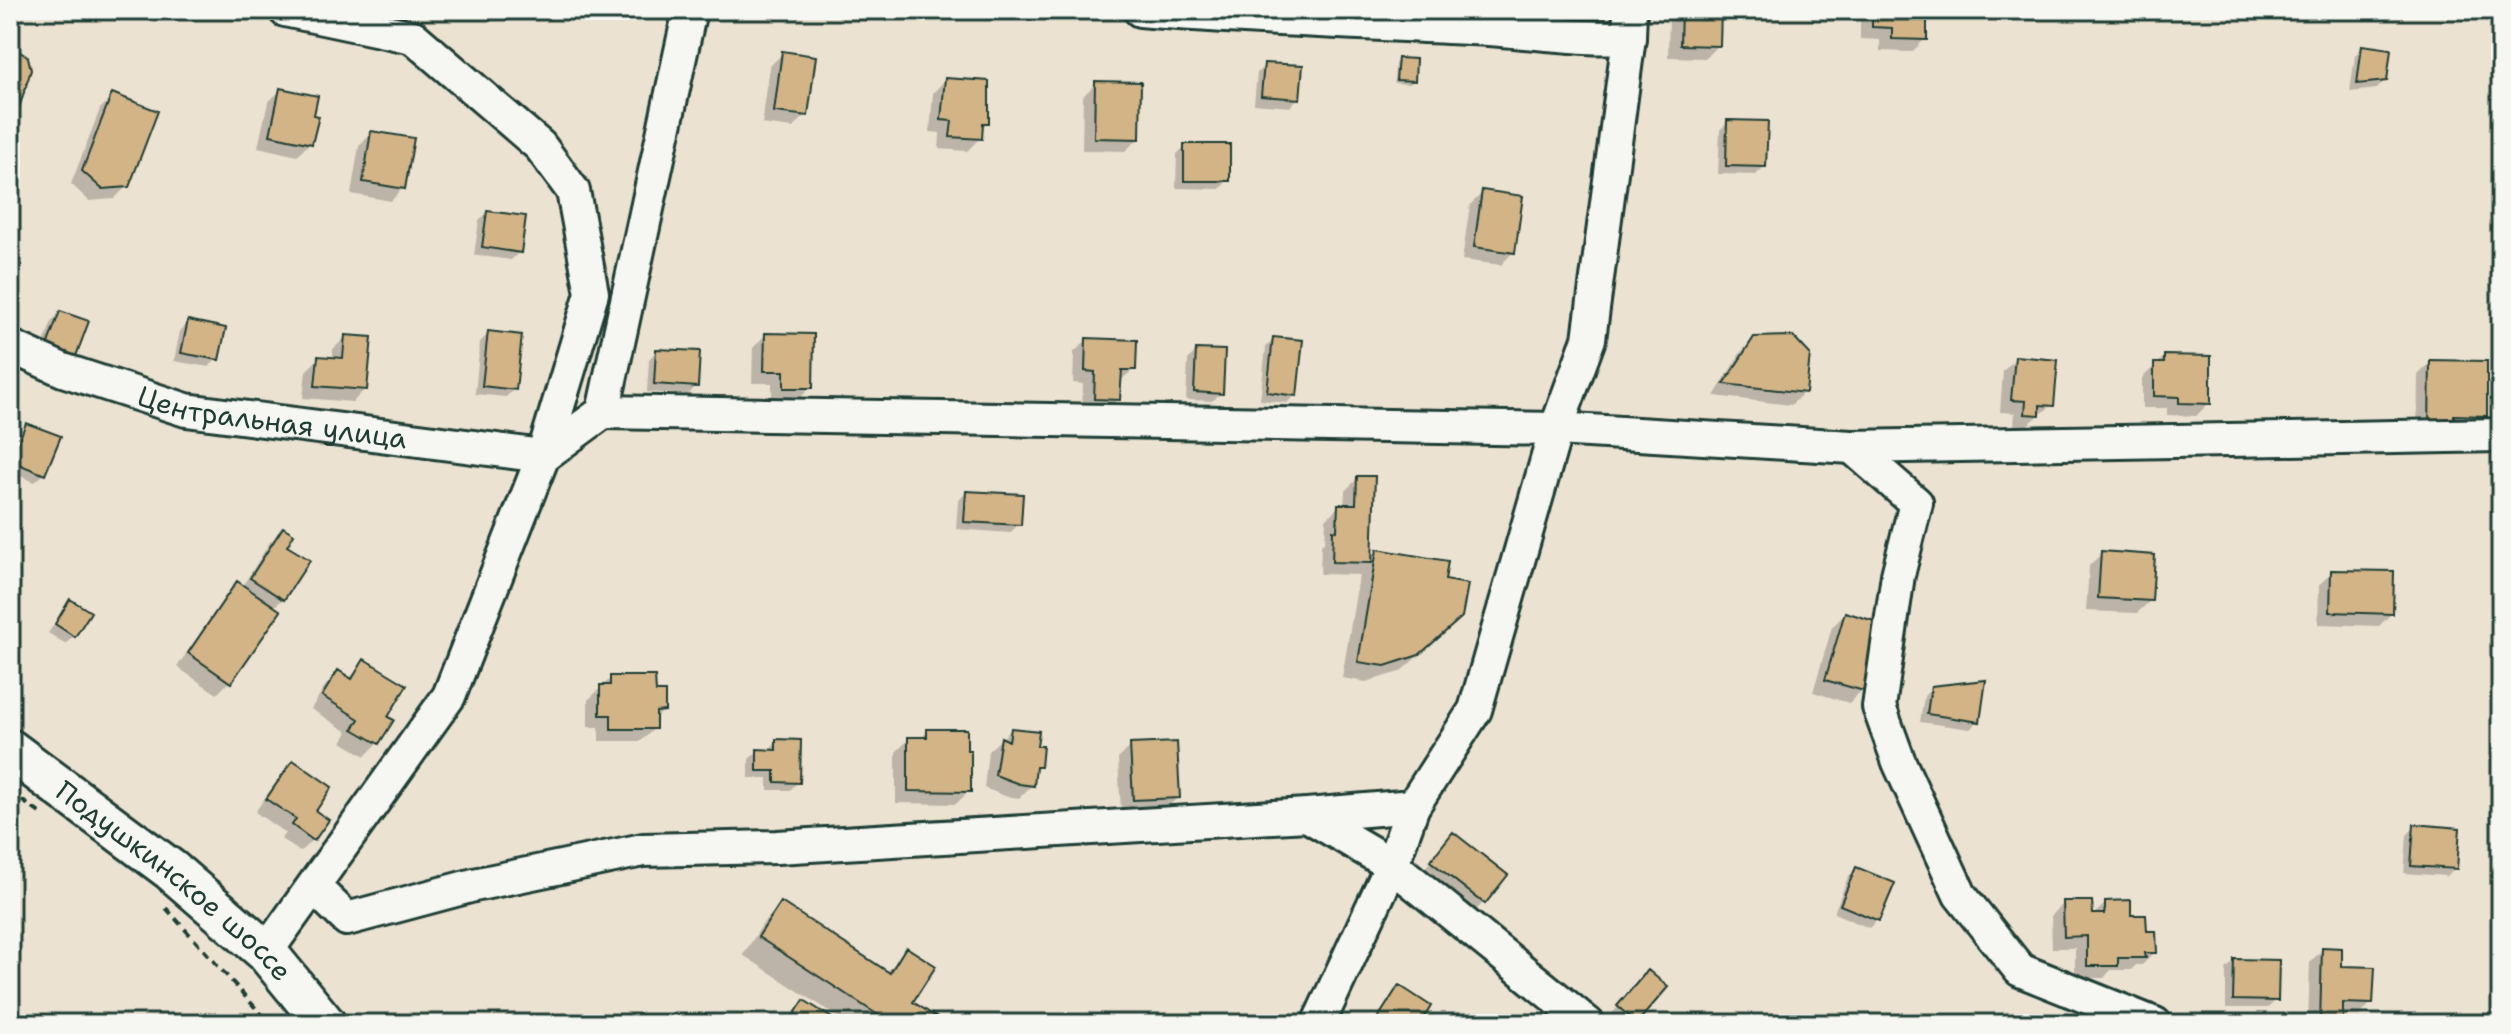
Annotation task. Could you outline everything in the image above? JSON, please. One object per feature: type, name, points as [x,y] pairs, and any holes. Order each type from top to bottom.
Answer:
[{"type":"main road","name":"Подушкинское шоссе","points":[[10,750],[171,870],[266,952],[325,1024]]},
{"type":"street","points":[[266,952],[449,696],[543,456],[592,293],[573,191],[540,146],[413,37],[285,10]]},
{"type":"street","points":[[603,412],[690,10]]},
{"type":"street","points":[[1140,10],[1269,20],[1475,28],[1593,39],[1629,23]]},
{"type":"street","points":[[1318,1024],[1392,865],[1413,806],[1475,710],[1556,429],[1589,339],[1629,23]]},
{"type":"street","name":"Центральная улица","points":[[10,346],[63,370],[186,410],[543,456]]},
{"type":"street","points":[[543,456],[603,412],[1556,429],[1852,447],[2501,435]]},
{"type":"street","points":[[1852,447],[1916,503],[1898,575],[1879,707],[1899,762],[1960,895],[2020,970],[2155,1024]]},
{"type":"street","points":[[314,887],[347,919],[474,885],[643,850],[777,847],[1413,806]]},
{"type":"street","points":[[1307,815],[1392,865],[1588,1024]]},
{"type":"path","points":[[10,792],[48,819]]},
{"type":"path","points":[[159,901],[270,1024]]},
{"type":"building","points":[[1681,10],[1721,10],[1720,46],[1680,45]]},
{"type":"building","points":[[1872,10],[1927,10],[1927,40],[1892,39],[1892,28],[1872,27]]},
{"type":"building","points":[[2362,45],[2391,49],[2387,81],[2357,84]]},
{"type":"building","points":[[10,46],[28,57],[31,70],[14,124],[10,123]]},
{"type":"building","points":[[782,51],[816,56],[808,116],[774,112]]},
{"type":"building","points":[[1398,58],[1416,59],[1415,81],[1396,80]]},
{"type":"building","points":[[1264,63],[1303,65],[1300,99],[1261,96]]},
{"type":"building","points":[[945,78],[989,81],[989,123],[983,123],[982,139],[950,137],[952,121],[941,120]]},
{"type":"building","points":[[1095,81],[1141,82],[1140,139],[1094,138]]},
{"type":"building","points":[[280,88],[318,96],[314,115],[319,116],[312,144],[270,135]]},
{"type":"building","points":[[112,93],[158,111],[129,187],[102,189],[82,171]]},
{"type":"building","points":[[1727,120],[1768,121],[1766,167],[1726,166]]},
{"type":"building","points":[[371,131],[414,138],[405,189],[363,182]]},
{"type":"building","points":[[1184,144],[1230,144],[1230,181],[1184,181]]},
{"type":"building","points":[[1482,190],[1523,196],[1515,253],[1474,247]]},
{"type":"building","points":[[487,211],[526,216],[521,253],[482,247]]},
{"type":"building","points":[[10,260],[21,265],[10,293]]},
{"type":"building","points":[[60,311],[89,321],[76,356],[47,346]]},
{"type":"building","points":[[188,320],[226,328],[219,360],[181,353]]},
{"type":"building","points":[[488,331],[522,335],[516,390],[482,386]]},
{"type":"building","points":[[765,333],[814,334],[813,388],[784,388],[784,371],[764,371]]},
{"type":"building","points":[[345,335],[372,337],[367,390],[315,386],[318,356],[343,358]]},
{"type":"building","points":[[1793,336],[1810,354],[1806,393],[1724,384],[1754,337]]},
{"type":"building","points":[[1273,337],[1303,340],[1297,396],[1267,392]]},
{"type":"building","points":[[1086,338],[1137,340],[1136,370],[1122,370],[1120,400],[1094,399],[1095,372],[1085,371]]},
{"type":"building","points":[[656,349],[700,351],[698,387],[654,384]]},
{"type":"building","points":[[1196,349],[1225,350],[1223,394],[1194,392]]},
{"type":"building","points":[[2164,355],[2211,356],[2211,404],[2179,403],[2179,397],[2154,396],[2154,363],[2164,363]]},
{"type":"building","points":[[2015,356],[2058,360],[2054,406],[2040,405],[2040,415],[2025,414],[2026,401],[2011,400]]},
{"type":"building","points":[[2430,360],[2487,361],[2487,416],[2454,415],[2454,429],[2429,428]]},
{"type":"building","points":[[26,423],[61,436],[45,475],[11,461]]},
{"type":"building","points":[[1357,476],[1375,476],[1372,563],[1332,562],[1338,504],[1356,504]]},
{"type":"building","points":[[966,491],[1023,494],[1021,525],[964,522]]},
{"type":"building","points":[[283,527],[294,534],[287,546],[310,560],[284,600],[250,578]]},
{"type":"building","points":[[1377,549],[1448,561],[1445,580],[1468,584],[1462,617],[1419,655],[1385,666],[1358,662]]},
{"type":"building","points":[[2101,551],[2155,555],[2152,601],[2098,598]]},
{"type":"building","points":[[2331,570],[2394,571],[2393,614],[2330,612]]},
{"type":"building","points":[[237,581],[281,611],[231,683],[188,653]]},
{"type":"building","points":[[70,599],[91,612],[75,637],[55,624]]},
{"type":"building","points":[[1845,612],[1884,624],[1864,691],[1825,680]]},
{"type":"building","points":[[364,659],[407,685],[388,717],[394,720],[379,744],[353,729],[359,719],[322,696],[338,670],[352,679]]},
{"type":"building","points":[[610,676],[655,676],[656,692],[665,692],[665,711],[656,712],[656,729],[611,729],[611,715],[600,715],[600,685],[610,685]]},
{"type":"building","points":[[1986,680],[1980,722],[1927,714],[1931,686]]},
{"type":"building","points":[[1011,728],[1039,731],[1037,746],[1043,746],[1041,767],[1036,767],[1034,786],[995,775],[1001,737],[1009,741]]},
{"type":"building","points":[[927,729],[967,729],[967,750],[971,750],[971,792],[908,791],[908,737],[927,737]]},
{"type":"building","points":[[776,739],[801,740],[800,783],[775,782],[775,771],[757,771],[757,749],[776,750]]},
{"type":"building","points":[[1177,742],[1180,798],[1133,800],[1130,744]]},
{"type":"building","points":[[293,760],[332,787],[316,811],[329,820],[314,841],[292,825],[296,819],[266,799]]},
{"type":"building","points":[[2414,824],[2460,828],[2457,869],[2411,866]]},
{"type":"building","points":[[1453,832],[1508,875],[1485,904],[1430,861]]},
{"type":"building","points":[[1856,867],[1895,883],[1879,921],[1840,905]]},
{"type":"building","points":[[2131,900],[2131,915],[2146,915],[2147,931],[2156,931],[2157,953],[2145,953],[2146,958],[2118,958],[2118,966],[2087,966],[2087,936],[2064,937],[2063,901],[2092,901],[2093,914],[2105,914],[2105,901]]},
{"type":"building","points":[[781,902],[890,973],[906,947],[936,966],[913,1002],[947,1024],[892,1024],[758,937]]},
{"type":"building","points":[[2322,947],[2342,948],[2342,966],[2375,967],[2373,1004],[2343,1003],[2343,1024],[2320,1024]]},
{"type":"building","points":[[2234,959],[2279,960],[2278,1001],[2233,1000]]},
{"type":"building","points":[[1648,970],[1668,987],[1637,1023],[1617,1006]]},
{"type":"building","points":[[1399,985],[1431,1006],[1420,1024],[1380,1024],[1376,1021]]},
{"type":"building","points":[[804,1000],[841,1024],[788,1024]]}]
